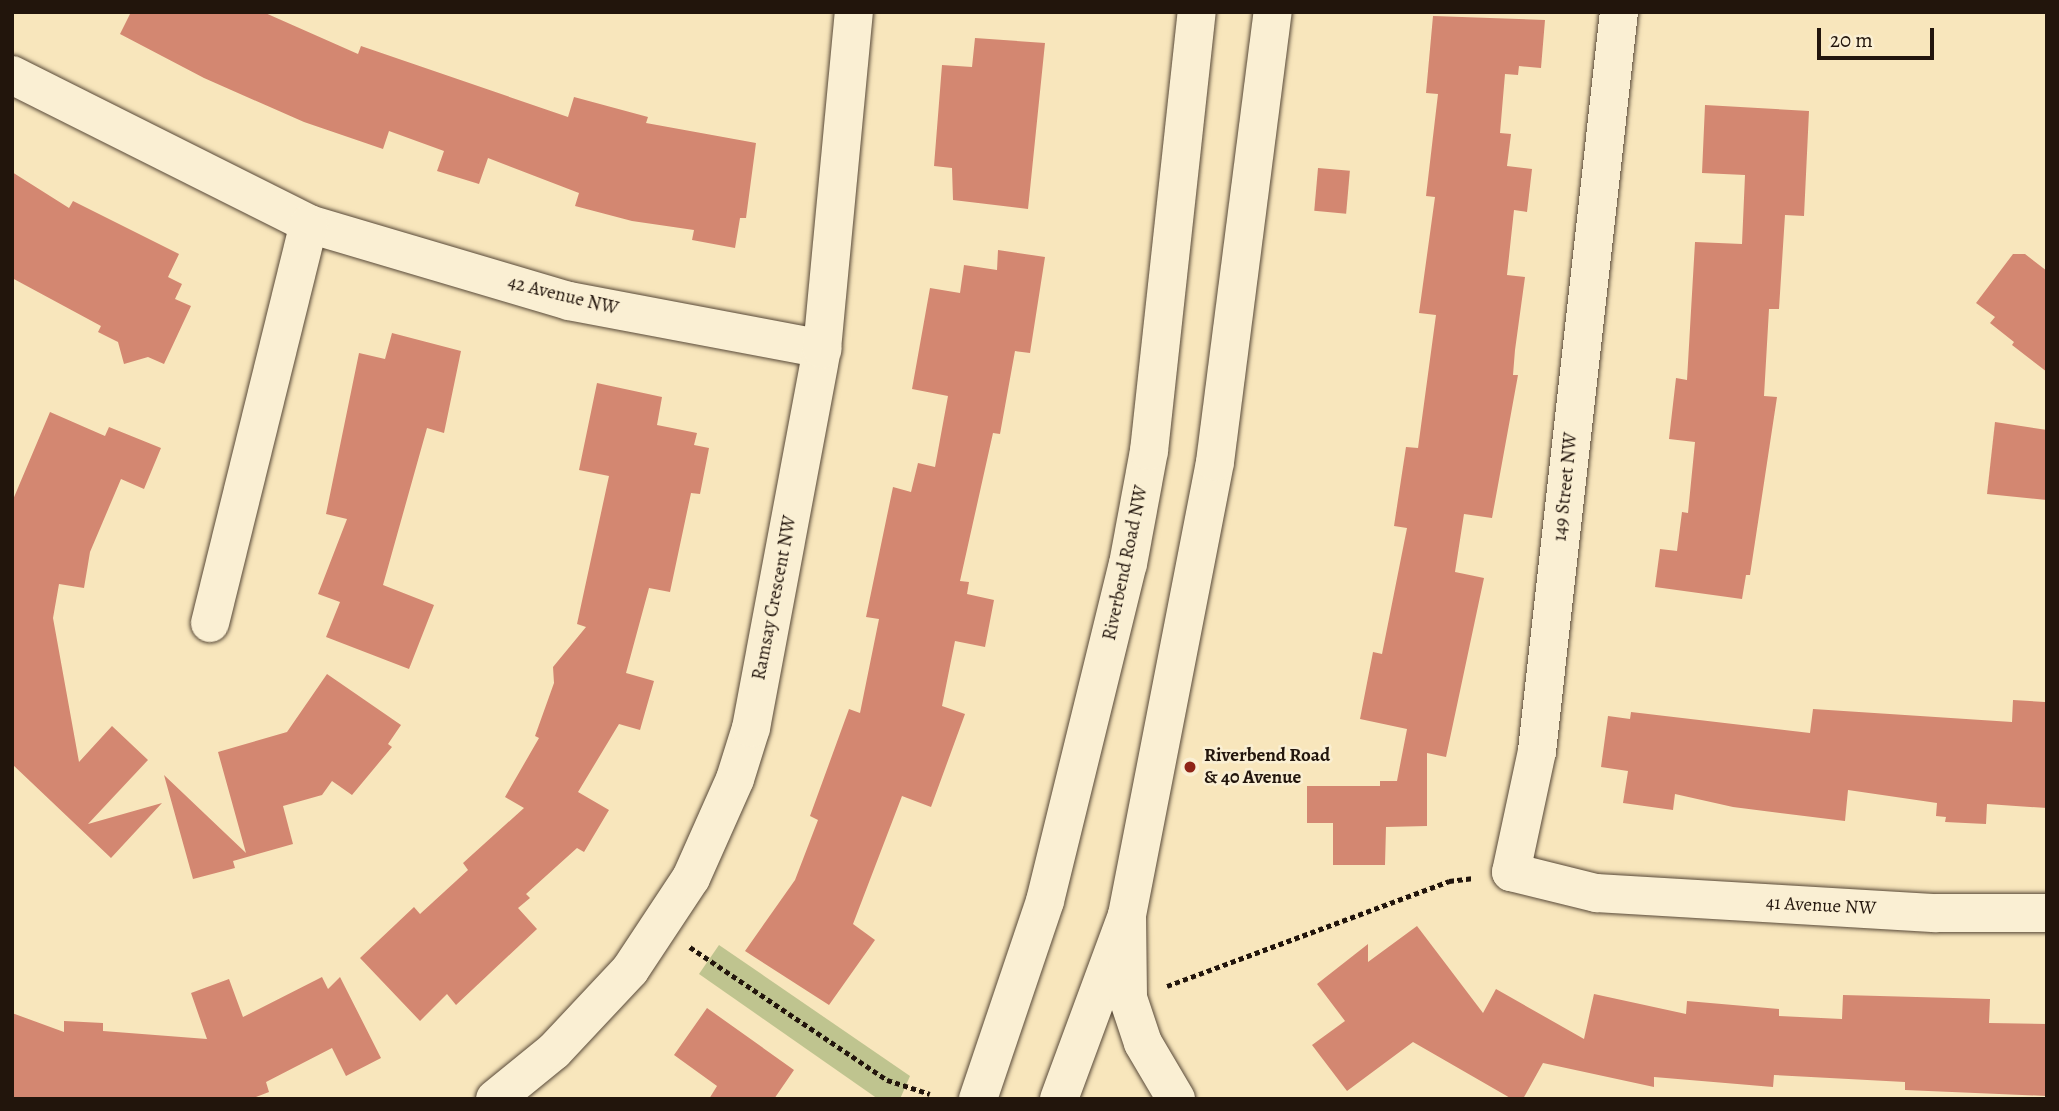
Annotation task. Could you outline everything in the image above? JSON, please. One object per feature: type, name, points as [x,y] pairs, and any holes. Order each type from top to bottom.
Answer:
[{"type":"street","name":"Ramsay Crescent NW","points":[[495,1099],[594,1012],[663,924],[715,829],[751,728],[822,349],[854,12]]},
{"type":"street","name":"Riverbend Road NW","points":[[978,1099],[1045,901],[1128,564],[1149,451],[1197,12]]},
{"type":"street","points":[[1059,1099],[1127,915],[1215,462],[1273,12]]},
{"type":"street","name":"149 Street NW","points":[[1511,872],[1537,751],[1619,12]]},
{"type":"street","name":"42 Avenue NW","points":[[12,75],[309,224],[569,301],[822,349]]},
{"type":"street","points":[[210,623],[309,224]]},
{"type":"street","name":"41 Avenue NW","points":[[1511,872],[1596,894],[1936,913],[2047,913]]},
{"type":"street","points":[[1127,915],[1128,998],[1143,1043],[1175,1099]]},
{"type":"path","points":[[1166,986],[1449,881],[1511,872]]},
{"type":"path","points":[[663,924],[690,948],[887,1080],[930,1094]]},
{"type":"green space","points":[[719,945],[910,1076],[900,1099],[878,1099],[699,974]]},
{"type":"building","points":[[131,12],[263,12],[358,54],[361,46],[568,117],[574,97],[648,117],[646,123],[756,143],[746,218],[740,218],[735,248],[692,240],[694,230],[632,221],[575,206],[579,193],[488,158],[479,184],[437,171],[444,151],[389,131],[383,149],[304,122],[204,78],[120,34]]},
{"type":"building","points":[[1433,16],[1545,20],[1541,68],[1519,66],[1518,75],[1505,74],[1500,133],[1511,134],[1507,166],[1532,169],[1527,212],[1514,210],[1507,275],[1525,277],[1513,375],[1518,375],[1492,518],[1464,514],[1455,572],[1484,578],[1446,757],[1427,753],[1427,826],[1386,827],[1385,865],[1333,865],[1333,823],[1307,823],[1307,786],[1380,786],[1380,781],[1397,781],[1407,729],[1360,719],[1373,652],[1382,654],[1407,528],[1394,526],[1406,447],[1418,448],[1436,315],[1419,313],[1435,197],[1426,196],[1438,94],[1426,93]]},
{"type":"building","points":[[975,38],[1045,43],[1028,209],[953,200],[952,168],[934,166],[942,65],[972,67]]},
{"type":"building","points":[[1705,105],[1809,111],[1804,216],[1785,215],[1779,309],[1769,309],[1764,396],[1777,397],[1750,575],[1746,575],[1742,599],[1655,587],[1660,549],[1677,551],[1682,512],[1688,513],[1695,442],[1669,439],[1676,378],[1687,380],[1695,242],[1742,244],[1745,175],[1702,173]]},
{"type":"building","points":[[1318,168],[1350,171],[1346,214],[1314,211]]},
{"type":"building","points":[[12,172],[69,208],[73,201],[179,254],[168,277],[182,284],[175,299],[191,306],[164,364],[148,357],[124,364],[118,342],[98,332],[101,326],[12,278]]},
{"type":"building","points":[[998,250],[1045,257],[1030,353],[1015,351],[1000,434],[993,433],[960,581],[969,582],[967,594],[994,600],[985,647],[955,641],[942,706],[965,714],[931,807],[902,796],[853,924],[875,940],[829,1005],[745,951],[795,880],[818,820],[810,816],[849,709],[860,713],[879,619],[866,617],[893,487],[911,492],[918,463],[935,467],[948,396],[912,389],[930,288],[960,293],[964,265],[997,270]]},
{"type":"building","points":[[2013,254],[2025,254],[2047,271],[2047,372],[2012,345],[2014,342],[1990,323],[1995,317],[1976,303]]},
{"type":"building","points":[[392,333],[461,351],[444,433],[427,428],[383,585],[434,605],[409,669],[326,637],[340,602],[318,594],[347,519],[326,514],[359,353],[385,359]]},
{"type":"building","points":[[597,383],[662,397],[657,425],[697,433],[694,445],[709,448],[700,494],[691,493],[670,592],[649,588],[626,673],[654,681],[640,730],[619,724],[578,792],[609,810],[584,852],[577,848],[526,894],[530,898],[518,908],[537,929],[456,1005],[447,994],[420,1021],[360,958],[414,907],[420,914],[468,870],[463,863],[524,808],[505,797],[539,738],[535,736],[554,683],[553,667],[586,627],[577,624],[609,476],[579,470]]},
{"type":"building","points":[[50,412],[105,436],[109,427],[161,448],[144,489],[121,479],[90,552],[84,588],[59,584],[53,618],[79,762],[112,726],[148,760],[88,824],[162,803],[111,858],[12,764],[12,502]]},
{"type":"building","points":[[1995,422],[2047,430],[2047,500],[1987,494]]},
{"type":"building","points":[[327,674],[401,725],[388,744],[392,747],[352,795],[332,781],[322,795],[283,806],[293,844],[233,861],[235,868],[193,879],[164,775],[246,853],[218,752],[287,732]]},
{"type":"building","points":[[2013,700],[2045,702],[2047,808],[1987,804],[1986,824],[1945,822],[1946,817],[1936,816],[1937,803],[1848,790],[1845,821],[1733,807],[1675,794],[1673,810],[1623,803],[1628,771],[1601,767],[1608,716],[1630,719],[1631,712],[1810,733],[1813,709],[2012,722]]},
{"type":"building","points":[[1417,926],[1483,1013],[1496,989],[1584,1039],[1594,994],[1686,1014],[1687,1001],[1779,1009],[1779,1016],[1842,1019],[1843,995],[1990,999],[1989,1023],[2047,1024],[2047,1096],[1905,1090],[1905,1082],[1774,1075],[1773,1087],[1654,1077],[1654,1087],[1543,1063],[1523,1099],[1512,1099],[1413,1042],[1347,1091],[1312,1045],[1345,1021],[1317,984],[1368,944],[1368,962]]},
{"type":"building","points":[[322,977],[328,989],[340,977],[381,1058],[346,1076],[332,1048],[266,1082],[269,1092],[251,1099],[12,1099],[12,1013],[64,1032],[64,1021],[103,1023],[103,1031],[207,1039],[191,993],[229,979],[243,1017]]},
{"type":"building","points":[[707,1008],[794,1070],[774,1099],[709,1099],[717,1086],[674,1055]]},
{"type":"place","name":"Riverbend Road & 40 Avenue","points":[[1190,767]]}]
